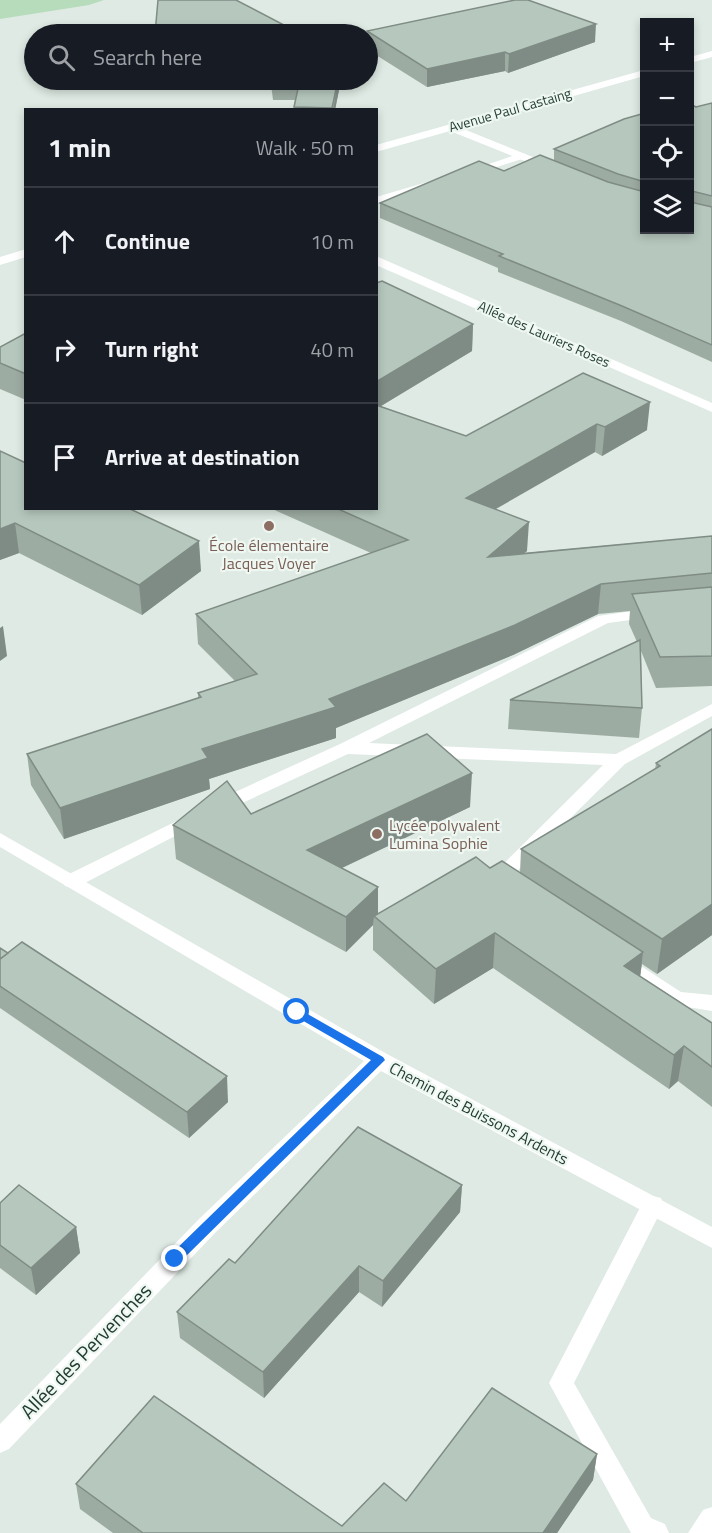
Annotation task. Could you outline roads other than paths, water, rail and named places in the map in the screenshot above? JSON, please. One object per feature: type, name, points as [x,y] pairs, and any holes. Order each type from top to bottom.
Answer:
[{"type":"street","points":[[694,59],[712,54]]},
{"type":"street","name":"Avenue Paul Castaing","points":[[378,148],[640,74]]},
{"type":"street","points":[[449,127],[561,173]]},
{"type":"street","points":[[378,200],[521,156]]},
{"type":"street","points":[[0,261],[24,254]]},
{"type":"street","name":"Allée des Lauriers Roses","points":[[378,261],[712,408]]},
{"type":"street","points":[[72,881],[604,618],[667,612]]},
{"type":"street","points":[[516,894],[496,881],[619,760],[712,709]]},
{"type":"street","points":[[345,748],[619,760]]},
{"type":"street","name":"Chemin des Buissons Ardents","points":[[0,839],[379,1060],[712,1238]]},
{"type":"street","points":[[606,953],[676,999],[712,1003]]},
{"type":"street","name":"Allée des Pervenches","points":[[0,1441],[207,1226],[379,1060]]},
{"type":"street","points":[[652,1205],[561,1383],[642,1527],[656,1533]]},
{"type":"street","points":[[701,1533],[712,1520]]},
{"type":"place","name":"École élementaire Jacques Voyer","points":[[269,526]]},
{"type":"place","name":"Lycée polyvalent Lumina Sophie","points":[[377,834]]}]
